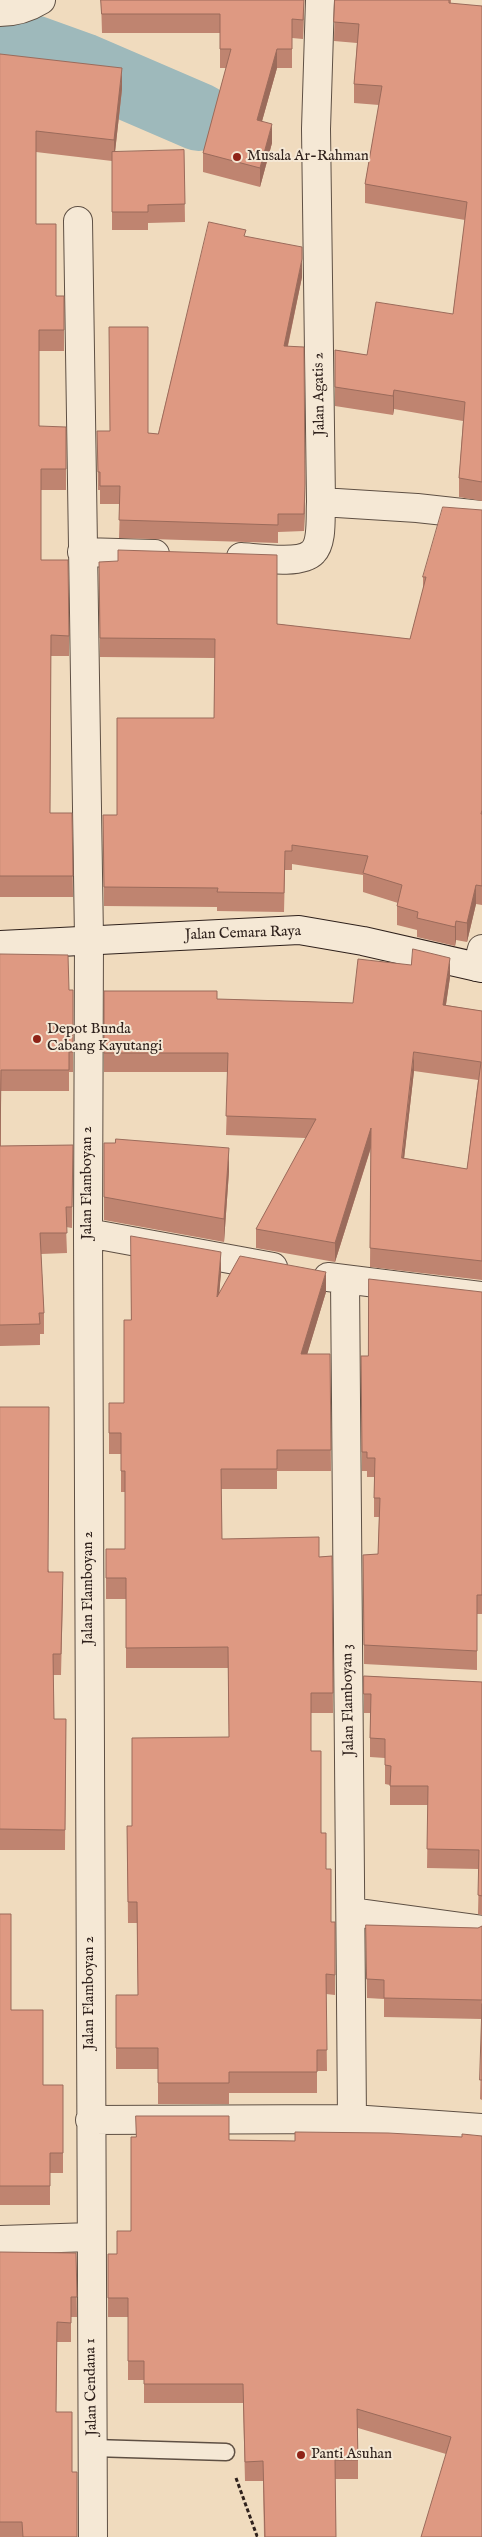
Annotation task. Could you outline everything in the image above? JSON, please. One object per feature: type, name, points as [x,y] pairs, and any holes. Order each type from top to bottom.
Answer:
[{"type":"street","points":[[0,12],[12,12],[29,7],[41,0]]},
{"type":"street","name":"Jalan Agatis 2","points":[[220,557],[304,559],[314,551],[319,532],[321,502],[316,129],[320,0]]},
{"type":"street","name":"Jalan Flamboyan 2","points":[[78,221],[89,939],[90,2120],[93,2218],[91,2237]]},
{"type":"street","points":[[321,502],[417,508],[482,515]]},
{"type":"street","points":[[82,552],[180,555]]},
{"type":"street","name":"Jalan Cemara Raya","points":[[0,944],[299,930],[480,961]]},
{"type":"street","points":[[88,1233],[345,1280],[482,1296]]},
{"type":"street","name":"Jalan Flamboyan 3","points":[[345,1280],[352,1912],[352,2120]]},
{"type":"street","points":[[348,1679],[377,1680]]},
{"type":"street","points":[[352,1912],[482,1930]]},
{"type":"street","points":[[90,2120],[352,2120],[482,2128]]},
{"type":"street","points":[[0,2240],[91,2237]]},
{"type":"street","name":"Jalan Cendana 1","points":[[91,2237],[93,2537]]},
{"type":"lane","points":[[93,2448],[226,2452]]},
{"type":"path","points":[[226,2452],[257,2536],[260,2537]]},
{"type":"building","points":[[101,0],[304,0],[303,20],[292,19],[292,49],[277,49],[257,120],[272,124],[260,168],[203,153],[231,49],[220,49],[220,14],[102,14]]},
{"type":"building","points":[[335,0],[449,0],[449,3],[482,6],[482,482],[459,478],[465,402],[394,390],[393,396],[335,387],[335,350],[367,355],[376,302],[453,314],[467,202],[365,184],[382,86],[354,84],[359,24],[334,22]]},
{"type":"building","points":[[0,54],[122,68],[114,140],[36,131],[36,224],[56,224],[56,296],[64,296],[64,330],[39,330],[39,426],[66,427],[66,469],[41,469],[41,560],[68,560],[69,636],[51,635],[50,813],[72,813],[73,876],[0,876]]},
{"type":"building","points":[[184,150],[185,204],[148,205],[148,212],[112,212],[112,152]]},
{"type":"building","points":[[209,222],[246,230],[244,236],[302,247],[302,259],[284,346],[304,347],[304,514],[278,514],[278,525],[119,520],[120,486],[100,486],[100,472],[98,472],[97,431],[110,431],[109,327],[148,327],[148,433],[158,434]]},
{"type":"building","points":[[443,507],[482,510],[482,886],[476,885],[467,923],[456,921],[455,927],[417,918],[418,912],[397,906],[402,885],[363,873],[368,856],[292,845],[292,851],[285,851],[284,893],[217,892],[218,888],[104,887],[103,815],[117,815],[117,718],[214,718],[215,639],[100,638],[99,562],[118,561],[118,550],[277,555],[277,624],[410,639],[426,577],[423,577]]},
{"type":"building","points":[[413,949],[450,958],[443,1005],[482,1011],[482,1261],[370,1248],[371,1128],[335,1243],[256,1229],[316,1119],[226,1116],[228,1053],[104,1053],[104,991],[217,991],[217,999],[353,1003],[358,959],[411,965]],"holes":[[[414,1052],[481,1062],[467,1169],[402,1158]]]},
{"type":"building","points":[[0,954],[68,955],[69,990],[73,990],[73,1052],[69,1052],[69,1070],[1,1070],[0,1146]]},
{"type":"building","points":[[116,1139],[229,1148],[224,1219],[104,1197],[104,1143],[115,1143]]},
{"type":"building","points":[[73,1145],[72,1207],[66,1207],[67,1233],[40,1233],[44,1313],[39,1313],[40,1324],[0,1325],[0,1146]]},
{"type":"building","points":[[131,1236],[221,1252],[217,1297],[240,1256],[326,1272],[301,1354],[330,1354],[331,1450],[277,1450],[277,1469],[221,1469],[222,1539],[319,1537],[319,1557],[332,1556],[333,1693],[311,1693],[311,1751],[321,1751],[321,1833],[326,1833],[326,1869],[331,1869],[331,1922],[335,1922],[335,1975],[326,1974],[327,2050],[317,2050],[317,2072],[229,2072],[229,2083],[158,2083],[158,2048],[116,2048],[116,1995],[138,1995],[137,1902],[128,1902],[127,1826],[132,1826],[132,1738],[229,1737],[228,1647],[126,1648],[126,1578],[106,1578],[106,1549],[125,1549],[125,1471],[121,1471],[121,1433],[109,1433],[109,1403],[124,1403],[124,1320],[131,1320]]},
{"type":"building","points":[[369,1279],[482,1292],[482,1595],[477,1595],[477,1651],[364,1645],[363,1555],[378,1554],[380,1498],[374,1498],[375,1458],[367,1458],[367,1452],[362,1452],[361,1356],[368,1356]]},
{"type":"building","points":[[0,1407],[49,1407],[48,1572],[63,1572],[61,1654],[53,1654],[54,1719],[66,1719],[65,1830],[0,1829]]},
{"type":"building","points":[[364,1676],[482,1682],[482,1896],[478,1895],[479,1850],[427,1849],[428,1786],[390,1786],[391,1766],[385,1765],[385,1739],[370,1738],[371,1694],[364,1694]]},
{"type":"building","points":[[0,1914],[11,1914],[11,2010],[43,2010],[43,2085],[63,2085],[63,2153],[50,2153],[50,2186],[0,2186]]},
{"type":"building","points":[[366,1925],[478,1928],[482,1926],[482,2000],[384,1998],[384,1980],[367,1979]]},
{"type":"building","points":[[482,2004],[482,2080],[480,2080]]},
{"type":"building","points":[[136,2116],[229,2116],[229,2140],[295,2141],[295,2132],[388,2133],[462,2137],[462,2134],[482,2136],[482,2537],[421,2537],[451,2437],[357,2409],[358,2460],[335,2460],[336,2537],[265,2537],[263,2461],[245,2462],[243,2384],[144,2384],[144,2361],[128,2361],[128,2298],[108,2298],[108,2254],[117,2254],[117,2231],[131,2231],[131,2137],[136,2137]]},
{"type":"building","points":[[0,2252],[76,2253],[77,2297],[71,2297],[71,2323],[57,2322],[56,2412],[72,2412],[72,2472],[77,2472],[77,2537],[23,2537],[22,2522],[0,2522]]},
{"type":"waterway","points":[[0,45],[33,49],[83,67],[199,117]]},
{"type":"place","name":"Musala Ar-Rahman","points":[[237,157]]},
{"type":"place","name":"Depot Bunda Cabang Kayutangi","points":[[37,1039]]},
{"type":"place","name":"Panti Asuhan","points":[[301,2455]]}]
